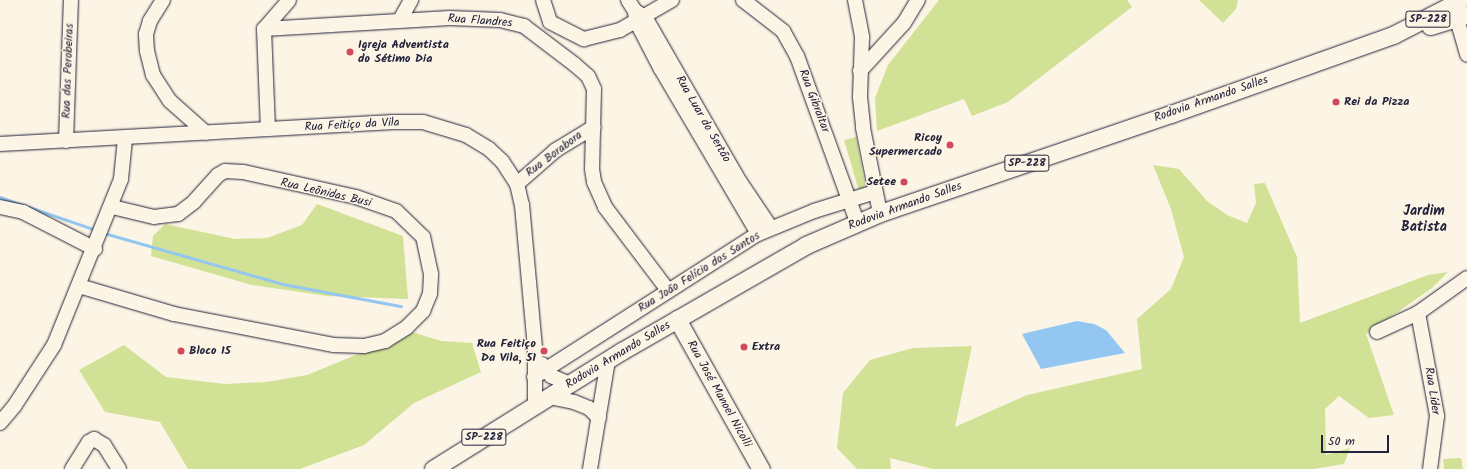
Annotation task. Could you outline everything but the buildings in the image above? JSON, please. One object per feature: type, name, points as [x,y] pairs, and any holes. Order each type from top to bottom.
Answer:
[{"type":"main road","name":"Rodovia Armando Salles","points":[[433,469],[608,360],[677,319],[801,248],[857,222],[1171,114],[1393,35],[1460,9]]},
{"type":"main road","name":"Rua José Manoel Nicolli","points":[[677,319],[761,469]]},
{"type":"street","name":"Rua das Perobeiras","points":[[66,141],[71,0]]},
{"type":"street","points":[[163,0],[150,21],[146,34],[147,51],[153,75],[170,101],[206,133]]},
{"type":"street","points":[[268,129],[264,29],[289,0]]},
{"type":"street","points":[[400,20],[411,0]]},
{"type":"street","points":[[543,0],[550,22],[543,39]]},
{"type":"street","points":[[550,22],[584,39],[604,36],[636,12],[672,0]]},
{"type":"street","name":"Rua Gibraltar","points":[[743,0],[783,31],[797,56],[857,222]]},
{"type":"street","points":[[855,0],[862,37],[860,71],[863,128],[880,213]]},
{"type":"street","points":[[860,71],[904,23],[918,0]]},
{"type":"street","points":[[1460,9],[1467,55]]},
{"type":"street","name":"Rua Luar do Sertão","points":[[636,12],[722,162],[758,234]]},
{"type":"street","name":"Rua Flandres","points":[[264,29],[450,18],[511,22],[524,26],[543,39],[588,76],[594,88],[592,169],[598,194],[605,207],[667,289]]},
{"type":"street","points":[[574,64],[576,51],[584,39]]},
{"type":"street","name":"Rua Feitiço da Vila","points":[[0,144],[125,139],[268,129],[423,122],[451,128],[489,149],[502,161],[517,184],[522,205],[535,347],[540,374],[542,401]]},
{"type":"street","name":"Rua Borabora","points":[[517,184],[556,150],[594,127]]},
{"type":"street","points":[[0,423],[15,405],[54,345],[112,207],[121,179],[125,139]]},
{"type":"street","name":"Rua Luar do Sertão","points":[[722,162],[771,228]]},
{"type":"street","name":"Rua Leônidas Busi","points":[[79,286],[174,314],[333,345],[364,346],[385,341],[407,327],[423,311],[430,294],[431,274],[423,237],[396,211],[356,197],[244,172],[225,171],[218,175],[194,202],[178,214],[154,217],[112,207]]},
{"type":"street","name":"Rua João Felício dos Santos","points":[[540,374],[667,289],[758,234],[848,199],[875,192]]},
{"type":"street","points":[[0,207],[23,212],[95,249]]},
{"type":"street","points":[[1377,332],[1418,312],[1467,278]]},
{"type":"street","name":"Rua Líder","points":[[1418,312],[1438,416],[1430,469]]},
{"type":"street","points":[[590,469],[608,360]]},
{"type":"street","points":[[540,374],[570,384]]},
{"type":"street","points":[[542,401],[574,402],[590,408],[599,418]]},
{"type":"street","points":[[72,469],[88,442],[94,439],[104,445],[120,469]]},
{"type":"green space","points":[[939,0],[1127,0],[1132,7],[1008,102],[972,116],[964,99],[877,131],[875,98],[888,65]]},
{"type":"green space","points":[[1199,0],[1238,0],[1236,9],[1223,23]]},
{"type":"green space","points":[[856,137],[865,184],[864,189],[859,191],[844,140]]},
{"type":"green space","points":[[1153,165],[1179,169],[1207,201],[1227,215],[1247,223],[1256,203],[1254,184],[1265,183],[1297,257],[1300,323],[1428,275],[1448,272],[1432,288],[1366,334],[1394,415],[1369,418],[1339,396],[1325,409],[1326,455],[1350,448],[1344,464],[1313,469],[933,469],[890,458],[891,469],[857,469],[837,448],[843,393],[870,360],[913,348],[972,346],[955,427],[1027,395],[1142,369],[1137,319],[1171,289],[1184,257],[1171,209]]},
{"type":"green space","points":[[317,204],[403,236],[408,299],[327,296],[252,285],[151,256],[153,236],[165,224],[235,239],[267,238],[302,225]]},
{"type":"green space","points":[[412,332],[441,341],[472,343],[481,372],[414,403],[364,445],[300,469],[188,469],[160,422],[105,412],[79,370],[124,345],[166,377],[225,384],[267,382],[307,375]]},
{"type":"green space","points":[[1461,458],[1463,469],[1444,469],[1443,459]]},
{"type":"water","points":[[1077,321],[1094,324],[1106,330],[1125,353],[1041,369],[1022,334]]},
{"type":"waterway","points":[[0,197],[22,205]]},
{"type":"waterway","points":[[29,207],[96,230]]},
{"type":"waterway","points":[[104,233],[283,284],[401,306]]},
{"type":"place","name":"Igreja Adventista do Sétimo Dia","points":[[350,52]]},
{"type":"place","name":"Rei da Pizza","points":[[1336,102]]},
{"type":"place","name":"Ricoy Supermercado","points":[[950,145]]},
{"type":"place","name":"Setee","points":[[904,182]]},
{"type":"place","name":"Extra","points":[[744,347]]},
{"type":"place","name":"Bloco 15","points":[[181,351]]},
{"type":"place","name":"Rua Feitiço Da Vila, 51","points":[[544,351]]},
{"type":"district","name":"Jardim Batista","points":[[1424,220]]}]
